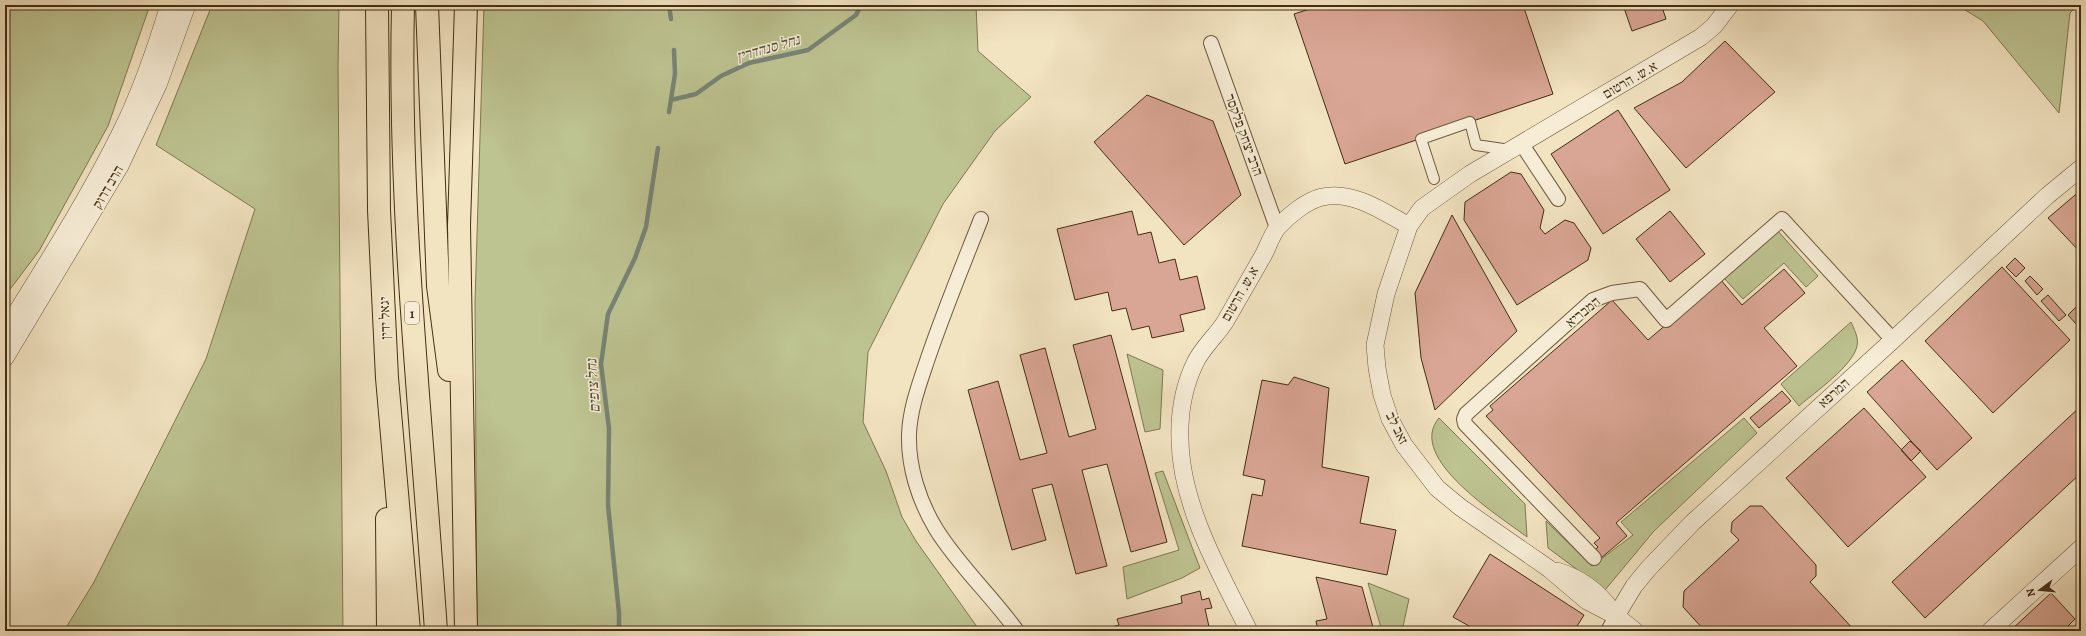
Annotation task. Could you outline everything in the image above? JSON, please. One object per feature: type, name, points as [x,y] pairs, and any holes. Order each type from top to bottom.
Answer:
[{"type":"highway","name":"יגאל ידין","points":[[377,5],[379,194],[387,378],[409,631]]},
{"type":"highway","name":"יגאל ידין","points":[[403,5],[402,53],[405,199],[414,344],[436,631]]},
{"type":"highway","points":[[427,5],[438,286],[463,473]]},
{"type":"highway","points":[[466,5],[460,225],[466,631]]},
{"type":"highway","points":[[387,378],[388,631]]},
{"type":"street","name":"הרב דרוק","points":[[5,331],[85,199],[121,132],[158,43],[169,5]]},
{"type":"street","name":"הרב דרוק","points":[[5,358],[120,166],[156,91],[187,5]]},
{"type":"street","name":"א.ש. הרטום","points":[[1249,631],[1212,557],[1201,530],[1182,466],[1180,439],[1182,410],[1188,383],[1196,362],[1231,311],[1277,228],[1304,205],[1323,197],[1338,196],[1357,199],[1409,226],[1422,208],[1470,174],[1701,37],[1714,26],[1730,5]]},
{"type":"street","name":"הרב יצחק פלקסר","points":[[1211,43],[1277,228]]},
{"type":"street","points":[[1434,180],[1421,139],[1470,122],[1476,145],[1516,146],[1558,199]]},
{"type":"street","name":"המרפא","points":[[1612,624],[1634,586],[1668,547],[2047,196],[2080,169]]},
{"type":"street","points":[[980,219],[936,335],[912,408],[909,434],[910,462],[924,507],[936,530],[1002,610],[1017,631]]},
{"type":"street","name":"המבריא","points":[[1594,558],[1465,424],[1464,419],[1466,414],[1594,300],[1612,293],[1640,289],[1666,320],[1782,219],[1893,340]]},
{"type":"street","name":"זאב לב","points":[[1409,226],[1386,294],[1375,345],[1382,395],[1390,419],[1404,445],[1437,488],[1460,507],[1548,568],[1569,574],[1583,582],[1597,593],[1612,624],[1635,631]]},
{"type":"street","points":[[1990,631],[2081,548]]},
{"type":"green space","points":[[5,5],[150,5],[108,126],[39,251],[5,296]]},
{"type":"green space","points":[[212,5],[339,5],[338,68],[343,631],[64,631],[94,582],[206,359],[255,209],[156,145]]},
{"type":"green space","points":[[484,5],[976,5],[978,51],[1031,97],[995,131],[943,204],[868,352],[863,422],[886,471],[902,517],[916,541],[980,631],[477,631],[475,302]]},
{"type":"green space","points":[[1957,5],[2078,5],[2070,13],[2059,113],[1983,21]]},
{"type":"green space","points":[[1777,230],[1818,276],[1806,287],[1784,263],[1743,299],[1724,278]]},
{"type":"green space","points":[[1851,322],[1857,340],[1857,346],[1854,354],[1841,370],[1799,406],[1781,384]]},
{"type":"green space","points":[[1127,354],[1163,370],[1160,429],[1145,432]]},
{"type":"green space","points":[[1439,418],[1525,504],[1527,537],[1479,501],[1460,485],[1445,468],[1435,451],[1432,434]]},
{"type":"green space","points":[[1744,418],[1757,433],[1654,531],[1605,590],[1548,548],[1546,521],[1592,566],[1633,535],[1621,522]]},
{"type":"green space","points":[[1163,471],[1200,568],[1182,578],[1127,599],[1123,567],[1179,550],[1155,473]]},
{"type":"green space","points":[[1368,583],[1409,599],[1402,631],[1382,631]]},
{"type":"building","points":[[1322,5],[1523,5],[1553,94],[1345,164],[1294,14]]},
{"type":"building","points":[[1623,5],[1676,5],[1663,10],[1666,19],[1632,31]]},
{"type":"building","points":[[1725,41],[1775,92],[1686,168],[1634,108],[1682,82]]},
{"type":"building","points":[[1147,95],[1213,121],[1241,195],[1184,245],[1094,142]]},
{"type":"building","points":[[1618,110],[1670,190],[1603,234],[1551,154]]},
{"type":"building","points":[[1511,172],[1521,174],[1544,210],[1540,228],[1545,234],[1565,220],[1574,223],[1591,248],[1588,260],[1517,305],[1464,220],[1465,202]]},
{"type":"building","points":[[2081,190],[2081,253],[2048,218]]},
{"type":"building","points":[[1132,211],[1138,235],[1151,232],[1159,263],[1175,259],[1180,280],[1197,276],[1205,309],[1180,315],[1184,331],[1152,338],[1149,326],[1132,330],[1126,308],[1112,311],[1108,292],[1075,300],[1057,229]]},
{"type":"building","points":[[1670,211],[1705,254],[1670,282],[1636,239]]},
{"type":"building","points":[[1452,215],[1517,331],[1435,410],[1421,358],[1415,293]]},
{"type":"building","points":[[2015,258],[2025,268],[2016,277],[2006,267]]},
{"type":"building","points":[[2002,267],[2070,340],[1993,413],[1925,341]]},
{"type":"building","points":[[1784,269],[1805,293],[1764,328],[1797,366],[1616,523],[1627,536],[1600,559],[1594,551],[1598,547],[1594,543],[1600,538],[1486,416],[1493,410],[1490,406],[1612,300],[1648,340],[1720,279],[1742,305]]},
{"type":"building","points":[[2030,276],[2043,289],[2037,295],[2025,281]]},
{"type":"building","points":[[2048,295],[2066,315],[2059,321],[2041,301]]},
{"type":"building","points":[[2081,302],[2081,321],[2077,325],[2068,315]]},
{"type":"building","points":[[1111,335],[1167,542],[1131,552],[1107,464],[1082,470],[1107,566],[1076,574],[1052,484],[1032,489],[1046,540],[1012,550],[968,390],[998,381],[1020,460],[1047,453],[1020,355],[1045,348],[1069,437],[1096,429],[1073,345]]},
{"type":"building","points":[[1902,360],[1972,438],[1937,470],[1867,392]]},
{"type":"building","points":[[1294,377],[1329,388],[1322,467],[1369,477],[1360,523],[1396,530],[1387,575],[1242,546],[1252,494],[1262,496],[1265,480],[1243,475],[1262,380],[1288,385]]},
{"type":"building","points":[[1782,391],[1791,401],[1759,428],[1750,418]]},
{"type":"building","points":[[2081,406],[2081,473],[1925,618],[1892,582]]},
{"type":"building","points":[[1864,408],[1926,477],[1848,547],[1786,478]]},
{"type":"building","points":[[1910,441],[1921,451],[1911,461],[1901,450]]},
{"type":"building","points":[[1750,506],[1762,506],[1816,565],[1816,576],[1810,582],[1855,631],[1705,631],[1683,607],[1684,591],[1739,540],[1731,532],[1732,522]]},
{"type":"building","points":[[1490,554],[1584,615],[1574,631],[1478,631],[1453,617]]},
{"type":"building","points":[[1316,577],[1362,587],[1374,631],[1318,631],[1316,621],[1327,619]]},
{"type":"building","points":[[1200,591],[1202,600],[1209,598],[1212,608],[1205,609],[1210,631],[1104,631],[1103,629],[1119,625],[1117,619],[1182,603],[1181,596]]},
{"type":"building","points":[[2051,593],[2075,619],[2063,631],[2010,631]]},
{"type":"waterway","name":"נחל צופים","points":[[669,5],[671,19]]},
{"type":"waterway","name":"נחל סנהדרין","points":[[671,100],[696,94],[721,76],[749,63],[808,50],[856,15],[861,5]]},
{"type":"waterway","name":"נחל צופים","points":[[669,112],[675,74],[674,50]]},
{"type":"waterway","name":"נחל צופים","points":[[619,631],[619,613],[608,505],[609,429],[601,364],[608,314],[635,258],[646,227],[658,148]]}]
